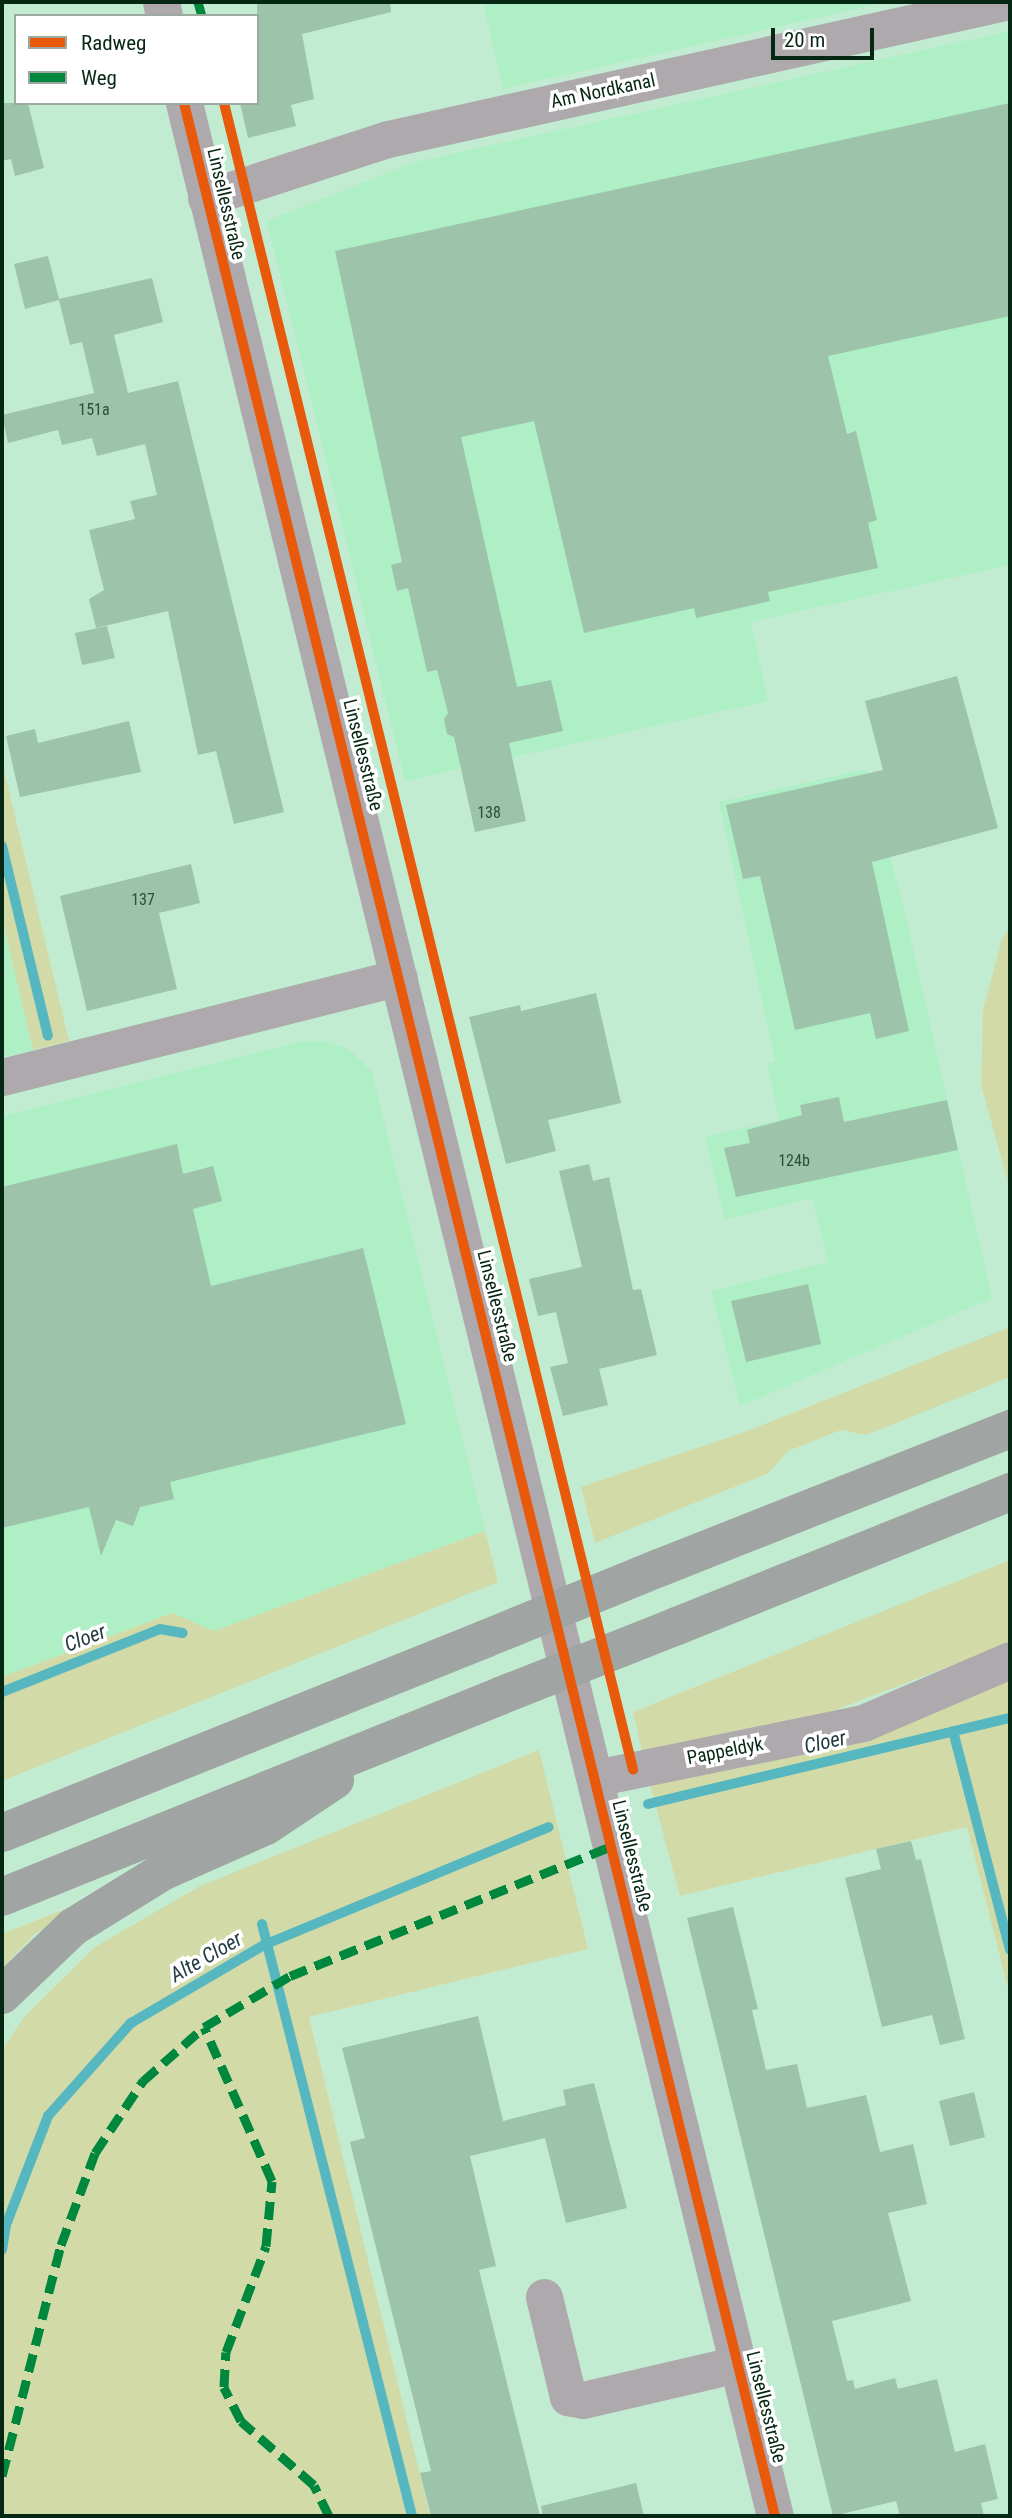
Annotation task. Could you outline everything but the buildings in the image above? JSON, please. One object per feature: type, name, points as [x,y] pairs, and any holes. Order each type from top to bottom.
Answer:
[{"type":"highway","points":[[2,1833],[1010,1429]]},
{"type":"highway","points":[[2,1897],[1010,1492]]},
{"type":"highway","points":[[2,1995],[73,1927],[162,1872],[267,1826],[401,1736]]},
{"type":"street","name":"Am Nordkanal","points":[[206,198],[388,139],[1004,2]]},
{"type":"street","name":"Linsellesstraße","points":[[184,105],[775,2516]]},
{"type":"street","points":[[2,1077],[399,977]]},
{"type":"street","name":"Pappeldyk","points":[[595,1778],[863,1723],[1010,1660]]},
{"type":"street","points":[[544,2297],[568,2396],[583,2400],[738,2364]]},
{"type":"shaded area","points":[[483,2],[886,2],[503,89]]},
{"type":"shaded area","points":[[1010,31],[1010,565],[751,622],[768,701],[405,781],[267,221],[415,162]]},
{"type":"shaded area","points":[[2,762],[69,1041],[33,1050],[2,918]]},
{"type":"shaded area","points":[[867,769],[906,917],[992,1298],[740,1406],[711,1291],[828,1262],[812,1198],[725,1220],[705,1137],[779,1120],[767,1064],[775,1061],[719,802]]},
{"type":"shaded area","points":[[2,918],[33,1050],[2,1057]]},
{"type":"shaded area","points":[[1010,927],[1010,1189],[981,1085],[983,1010],[1002,939]]},
{"type":"shaded area","points":[[303,1041],[326,1041],[350,1050],[372,1072],[485,1531],[214,1631],[171,1613],[2,1677],[2,1116]]},
{"type":"shaded area","points":[[1010,1327],[1010,1377],[866,1435],[841,1430],[788,1451],[769,1473],[595,1543],[581,1487],[742,1433]]},
{"type":"shaded area","points":[[485,1531],[498,1582],[2,1781],[2,1677],[172,1613],[214,1631]]},
{"type":"shaded area","points":[[1010,1560],[1010,1643],[820,1716],[642,1752],[633,1712]]},
{"type":"shaded area","points":[[1010,1679],[1010,1996],[967,1827],[680,1896],[650,1785]]},
{"type":"shaded area","points":[[539,1750],[588,1949],[309,2017],[430,2516],[2,2516],[2,2050],[24,2017],[95,1947],[200,1886]]},
{"type":"shaded area","points":[[80,1903],[34,1935],[2,1968],[2,1934]]},
{"type":"waterway","points":[[2,846],[48,1036]]},
{"type":"waterway","name":"Cloer","points":[[2,1692],[160,1629],[183,1633]]},
{"type":"waterway","name":"Cloer","points":[[648,1804],[1010,1718]]},
{"type":"waterway","points":[[953,1731],[1010,1950]]},
{"type":"waterway","name":"Alte Cloer","points":[[2,2250],[6,2225],[48,2116],[131,2023],[264,1945],[549,1827]]},
{"type":"waterway","points":[[262,1924],[412,2516]]},
{"type":"marked path","points":[[198,2],[201,14]]},
{"type":"marked path","points":[[329,2516],[314,2485],[241,2421],[224,2387],[226,2352],[266,2246],[272,2181],[204,2027],[290,1976],[612,1846]]},
{"type":"marked path","points":[[2,2476],[61,2245],[95,2153],[143,2081],[204,2027]]},
{"type":"cycle path","points":[[184,105],[775,2516]]},
{"type":"cycle path","points":[[224,105],[633,1770]]}]
